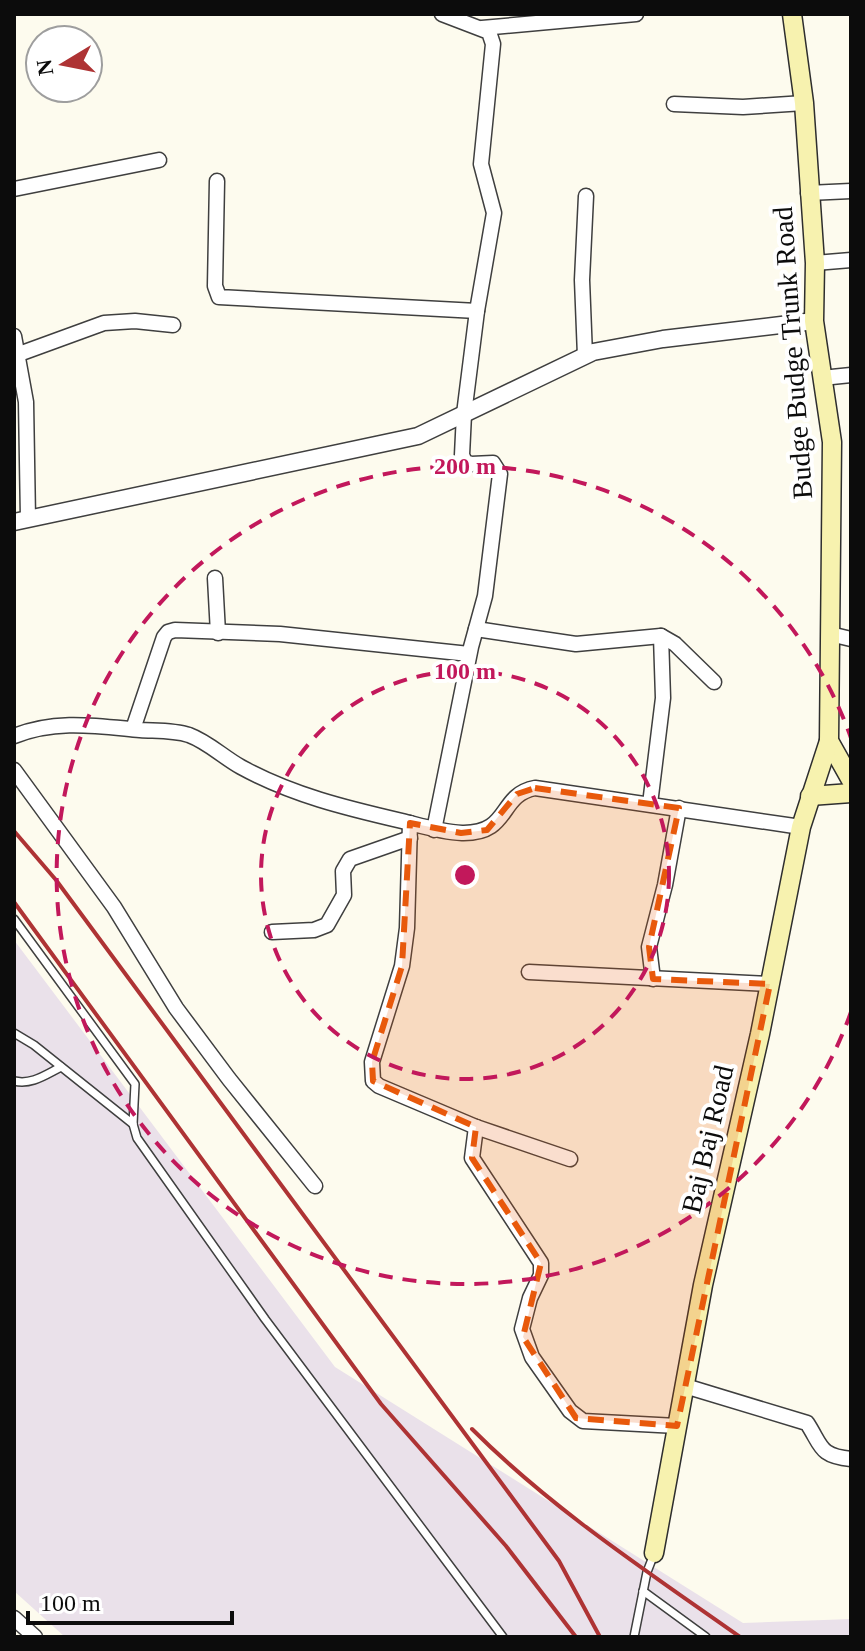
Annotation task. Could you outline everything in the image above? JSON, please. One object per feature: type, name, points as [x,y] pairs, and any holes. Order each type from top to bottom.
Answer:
[{"type":"main road","name":"Budge Budge Trunk Road","points":[[792,14],[804,103],[815,263],[814,321],[832,442],[829,741],[851,780]]},
{"type":"main road","name":"Baj Baj Road","points":[[654,1553],[703,1285],[770,984],[801,827],[829,741]]},
{"type":"main road","points":[[810,796],[851,793]]},
{"type":"street","points":[[434,830],[491,560],[500,474],[493,463],[471,464],[465,462],[462,455],[477,311],[494,213],[481,164],[493,44],[489,32],[442,14]]},
{"type":"street","points":[[482,28],[540,19],[636,14]]},
{"type":"street","points":[[674,104],[743,107],[804,103]]},
{"type":"street","points":[[14,189],[159,160]]},
{"type":"street","points":[[217,181],[215,286],[219,297],[477,311]]},
{"type":"street","points":[[808,193],[851,191]]},
{"type":"street","points":[[585,356],[582,280],[586,196]]},
{"type":"street","points":[[815,263],[851,260]]},
{"type":"street","points":[[19,354],[112,321],[173,325]]},
{"type":"street","points":[[14,336],[26,402],[21,521],[418,436],[593,352],[663,339],[814,321]]},
{"type":"street","points":[[822,378],[851,375]]},
{"type":"street","points":[[215,578],[218,633]]},
{"type":"street","points":[[476,629],[576,644],[661,636],[675,644],[714,682]]},
{"type":"street","points":[[133,729],[168,632],[280,634],[469,654]]},
{"type":"street","points":[[830,634],[851,639]]},
{"type":"street","points":[[650,804],[663,698],[661,636]]},
{"type":"street","points":[[14,736],[53,725],[91,724],[186,734],[240,766],[303,796],[410,831],[461,833],[487,830],[495,825],[517,794],[535,788],[801,827]]},
{"type":"street","points":[[14,770],[114,907],[176,1008],[315,1186]]},
{"type":"street","points":[[653,979],[649,947],[665,885],[679,808]]},
{"type":"street","points":[[272,932],[314,930],[327,925],[344,895],[343,871],[350,859],[410,831]]},
{"type":"street","points":[[410,831],[407,928],[402,966],[372,1062],[371,1075],[379,1086],[476,1127],[570,1159]]},
{"type":"street","points":[[529,972],[770,984]]},
{"type":"street","points":[[476,1127],[472,1158],[541,1263],[541,1275],[522,1321],[523,1337],[532,1357],[576,1418],[583,1421],[677,1426]]},
{"type":"street","points":[[685,1386],[807,1423],[822,1451],[851,1459]]},
{"type":"street","points":[[14,1618],[35,1637]]},
{"type":"lane","points":[[14,919],[135,1084],[133,1124],[137,1138],[265,1319],[503,1637]]},
{"type":"lane","points":[[14,1033],[24,1037],[133,1124]]},
{"type":"lane","points":[[14,1081],[34,1081],[61,1067]]},
{"type":"lane","points":[[634,1637],[654,1553]]},
{"type":"lane","points":[[643,1591],[706,1637]]},
{"type":"highlighted area","points":[[535,788],[679,808],[649,947],[653,979],[770,984],[677,1426],[576,1418],[523,1337],[541,1263],[472,1158],[476,1127],[373,1081],[372,1062],[402,966],[410,823],[461,833],[487,830],[517,794]]},
{"type":"shaded area","points":[[14,940],[335,1367],[743,1623],[851,1619],[851,1637],[65,1637],[14,1591]]},
{"type":"railway","points":[[14,831],[56,880],[559,1561],[600,1637]]},
{"type":"railway","points":[[14,902],[381,1404],[506,1546],[576,1637]]},
{"type":"railway","points":[[472,1429],[568,1513],[740,1637]]}]
